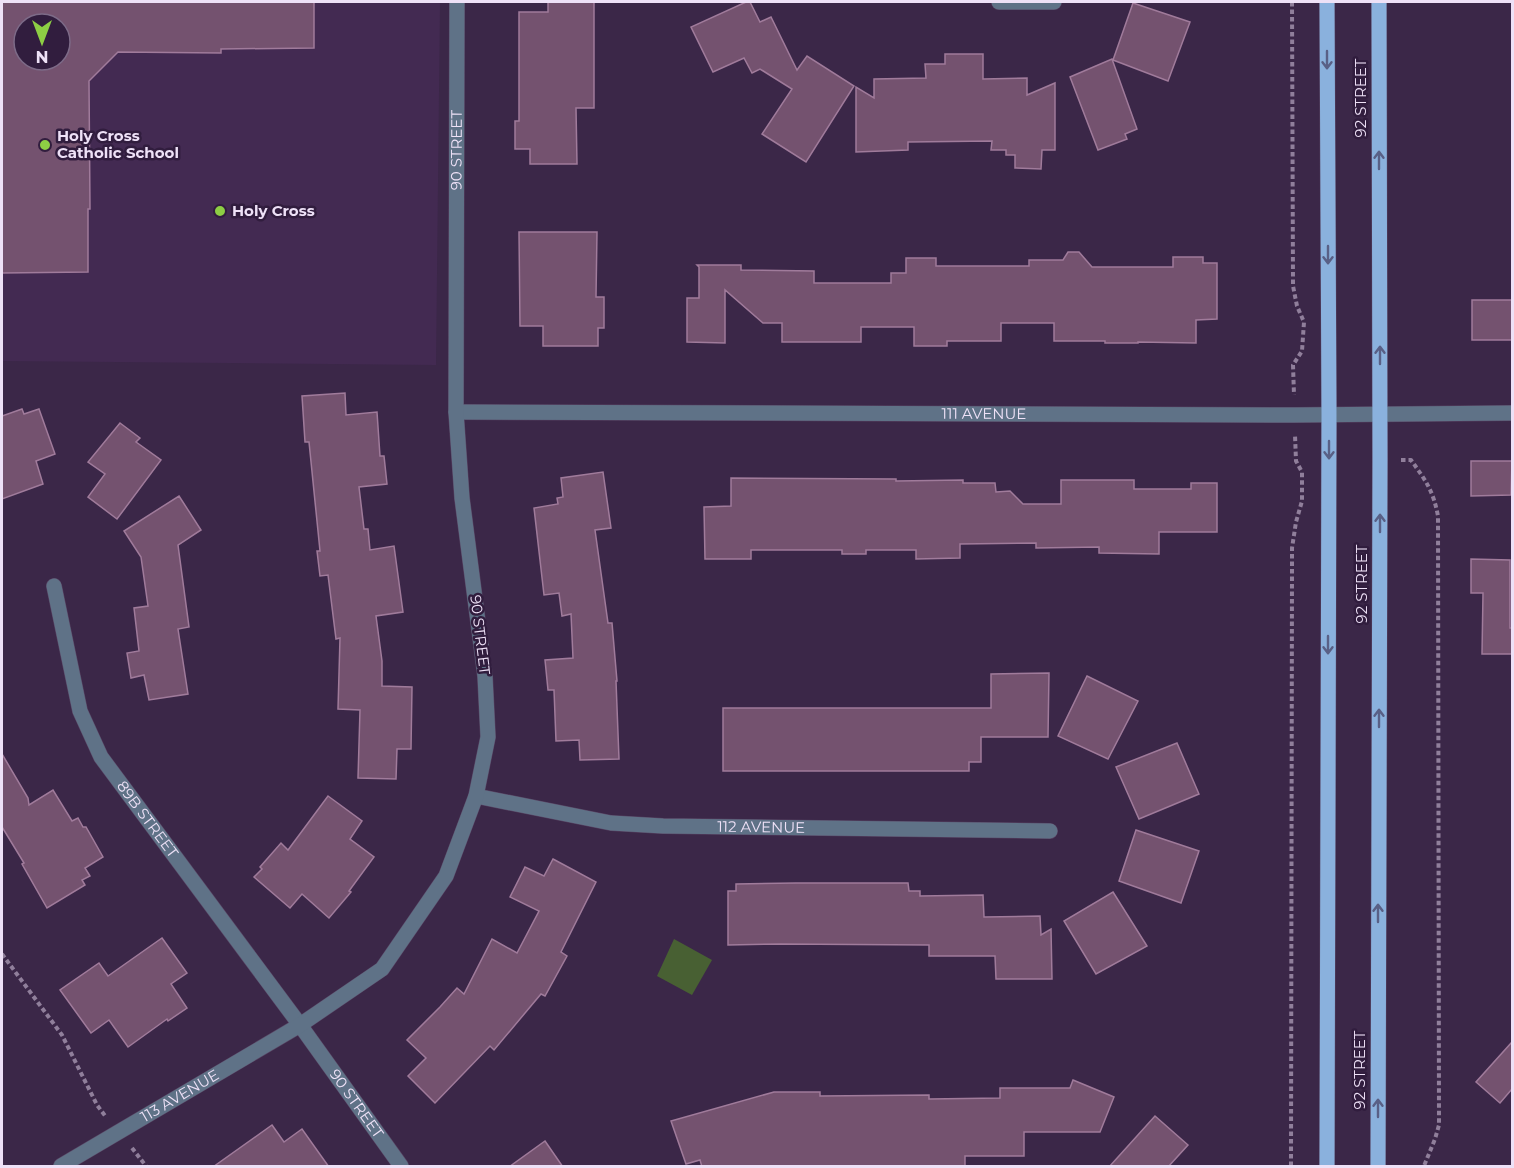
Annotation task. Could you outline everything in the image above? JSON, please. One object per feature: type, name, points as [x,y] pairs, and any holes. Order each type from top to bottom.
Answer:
[{"type":"main road","points":[[1327,2],[1329,414],[1327,1167]]},
{"type":"main road","name":"92 STREET","points":[[1378,1167],[1379,2]]},
{"type":"street","name":"90 STREET","points":[[401,1167],[300,1025],[382,969],[446,876],[476,796],[488,737],[485,676],[462,498],[456,412],[457,2]]},
{"type":"street","points":[[999,2],[1053,2]]},
{"type":"street","name":"111 AVENUE","points":[[456,412],[1512,413]]},
{"type":"street","name":"89B STREET","points":[[54,586],[80,711],[101,757],[300,1025]]},
{"type":"street","name":"112 AVENUE","points":[[476,796],[610,823],[663,826],[1050,831]]},
{"type":"street","name":"113 AVENUE","points":[[61,1167],[300,1025]]},
{"type":"path","points":[[1292,2],[1293,286],[1297,306],[1304,322],[1302,351],[1293,364]]},
{"type":"path","points":[[1291,1167],[1292,548],[1302,501],[1302,472],[1296,461],[1329,460]]},
{"type":"path","points":[[1380,460],[1411,460],[1434,496],[1438,516],[1439,1125],[1424,1167]]},
{"type":"path","points":[[2,954],[62,1035],[97,1105],[146,1167]]},
{"type":"shaded area","name":"Holy Cross","points":[[2,2],[440,2],[436,365],[2,361]]},
{"type":"green space","points":[[674,939],[712,960],[692,995],[657,976]]},
{"type":"building","name":"Holy Cross Catholic School","points":[[2,2],[314,2],[314,48],[221,49],[221,53],[118,52],[89,81],[88,272],[2,273]]},
{"type":"building","points":[[548,2],[594,2],[594,108],[576,108],[577,164],[530,164],[530,149],[515,149],[515,121],[519,121],[519,12],[548,12]]},
{"type":"building","points":[[750,2],[760,22],[771,17],[797,70],[807,56],[854,86],[806,162],[762,134],[792,89],[760,69],[752,73],[744,58],[713,72],[691,27]]},
{"type":"building","points":[[1133,3],[1190,22],[1168,81],[1113,60]]},
{"type":"building","points":[[945,54],[983,54],[983,79],[1027,78],[1027,95],[1055,83],[1055,150],[1042,150],[1041,169],[1015,168],[1015,155],[1006,155],[1006,150],[991,150],[992,141],[908,142],[908,150],[856,152],[856,87],[874,98],[874,79],[926,78],[925,64],[945,64]]},
{"type":"building","points":[[1112,59],[1137,129],[1125,134],[1127,139],[1098,150],[1070,77]]},
{"type":"building","points":[[519,232],[597,232],[596,297],[604,297],[604,328],[598,328],[598,346],[543,346],[543,326],[520,326]]},
{"type":"building","points":[[1068,252],[1079,252],[1092,267],[1173,267],[1173,257],[1203,257],[1203,263],[1217,263],[1217,319],[1196,320],[1196,343],[1054,341],[1054,323],[1001,323],[1001,341],[947,341],[947,346],[914,346],[914,327],[861,327],[861,342],[782,342],[782,323],[763,323],[725,290],[725,343],[687,342],[687,298],[699,298],[699,267],[697,265],[741,265],[741,270],[814,271],[814,283],[891,283],[891,273],[906,273],[906,258],[936,258],[936,266],[1029,266],[1029,260],[1063,260]]},
{"type":"building","points":[[1472,300],[1512,300],[1512,340],[1472,340]]},
{"type":"building","points":[[345,393],[346,415],[377,412],[380,456],[384,456],[387,484],[359,487],[364,529],[368,529],[370,550],[394,546],[403,612],[376,616],[382,661],[382,686],[412,687],[411,749],[397,749],[396,779],[358,778],[360,710],[338,709],[340,638],[336,639],[328,575],[320,576],[317,551],[320,551],[309,442],[305,442],[302,396]]},
{"type":"building","points":[[22,409],[24,414],[39,409],[55,454],[36,461],[43,484],[2,499],[2,416]]},
{"type":"building","points":[[120,423],[140,438],[136,442],[161,460],[117,519],[88,497],[105,474],[88,462]]},
{"type":"building","points":[[1471,461],[1512,461],[1511,495],[1471,496]]},
{"type":"building","points":[[603,472],[611,528],[595,530],[608,623],[612,623],[617,681],[619,759],[580,760],[579,740],[556,741],[554,690],[548,690],[545,660],[573,658],[571,614],[562,616],[559,593],[544,595],[534,508],[558,504],[557,498],[563,497],[561,478]]},
{"type":"building","points":[[731,478],[963,480],[963,483],[995,483],[996,492],[1010,491],[1023,504],[1061,504],[1061,480],[1134,480],[1134,489],[1191,489],[1191,483],[1217,483],[1217,532],[1159,532],[1159,554],[1099,553],[1099,547],[1036,548],[1036,543],[960,544],[960,558],[916,559],[916,550],[866,550],[866,554],[842,554],[842,550],[751,550],[751,559],[705,559],[704,507],[731,506]]},
{"type":"building","points":[[179,496],[201,530],[178,545],[189,627],[178,629],[188,694],[149,700],[144,675],[131,678],[127,653],[139,651],[134,608],[148,606],[141,557],[124,531]]},
{"type":"building","points":[[1471,559],[1510,560],[1512,654],[1482,654],[1483,593],[1471,593]]},
{"type":"building","points":[[1049,673],[1048,737],[981,737],[981,762],[969,762],[969,771],[723,771],[723,708],[991,708],[991,674]]},
{"type":"building","points":[[1087,676],[1138,701],[1108,759],[1058,736]]},
{"type":"building","points":[[1177,743],[1199,794],[1139,819],[1116,767]]},
{"type":"building","points":[[2,754],[28,798],[29,805],[53,790],[72,821],[78,818],[83,827],[86,827],[103,857],[85,868],[90,876],[82,880],[85,885],[47,908],[2,827]]},
{"type":"building","points":[[328,796],[362,821],[350,839],[374,857],[349,891],[351,892],[329,918],[302,894],[290,908],[254,877],[281,843],[288,850]]},
{"type":"building","points":[[1136,830],[1199,851],[1181,903],[1119,881]]},
{"type":"building","points":[[553,859],[596,882],[561,952],[567,956],[545,996],[541,994],[494,1050],[490,1046],[435,1103],[408,1076],[426,1058],[407,1040],[457,988],[464,994],[492,939],[517,953],[539,911],[510,897],[525,867],[544,876]]},
{"type":"building","points":[[908,883],[909,891],[920,891],[920,896],[983,895],[984,917],[1040,916],[1041,935],[1051,929],[1052,979],[996,979],[995,956],[929,956],[929,945],[728,945],[728,891],[736,891],[736,884]]},
{"type":"building","points":[[1113,892],[1147,946],[1096,974],[1064,921]]},
{"type":"building","points":[[162,938],[187,973],[171,984],[187,1008],[168,1021],[167,1019],[128,1047],[109,1020],[91,1033],[60,990],[99,963],[108,976]]},
{"type":"building","points":[[1512,1042],[1512,1089],[1500,1103],[1476,1082]]},
{"type":"building","points":[[1073,1080],[1114,1097],[1100,1132],[1024,1132],[1024,1156],[965,1156],[965,1167],[702,1167],[700,1160],[686,1164],[671,1121],[774,1092],[820,1092],[820,1096],[929,1095],[929,1099],[1000,1098],[1000,1088],[1070,1088]]},
{"type":"building","points":[[1155,1116],[1188,1145],[1168,1167],[1109,1167]]},
{"type":"building","points":[[272,1125],[284,1142],[302,1129],[329,1167],[213,1167]]},
{"type":"building","points":[[545,1141],[563,1167],[509,1167]]},
{"type":"place","name":"Holy Cross Catholic School","points":[[45,145]]},
{"type":"place","name":"Holy Cross","points":[[220,211]]}]
